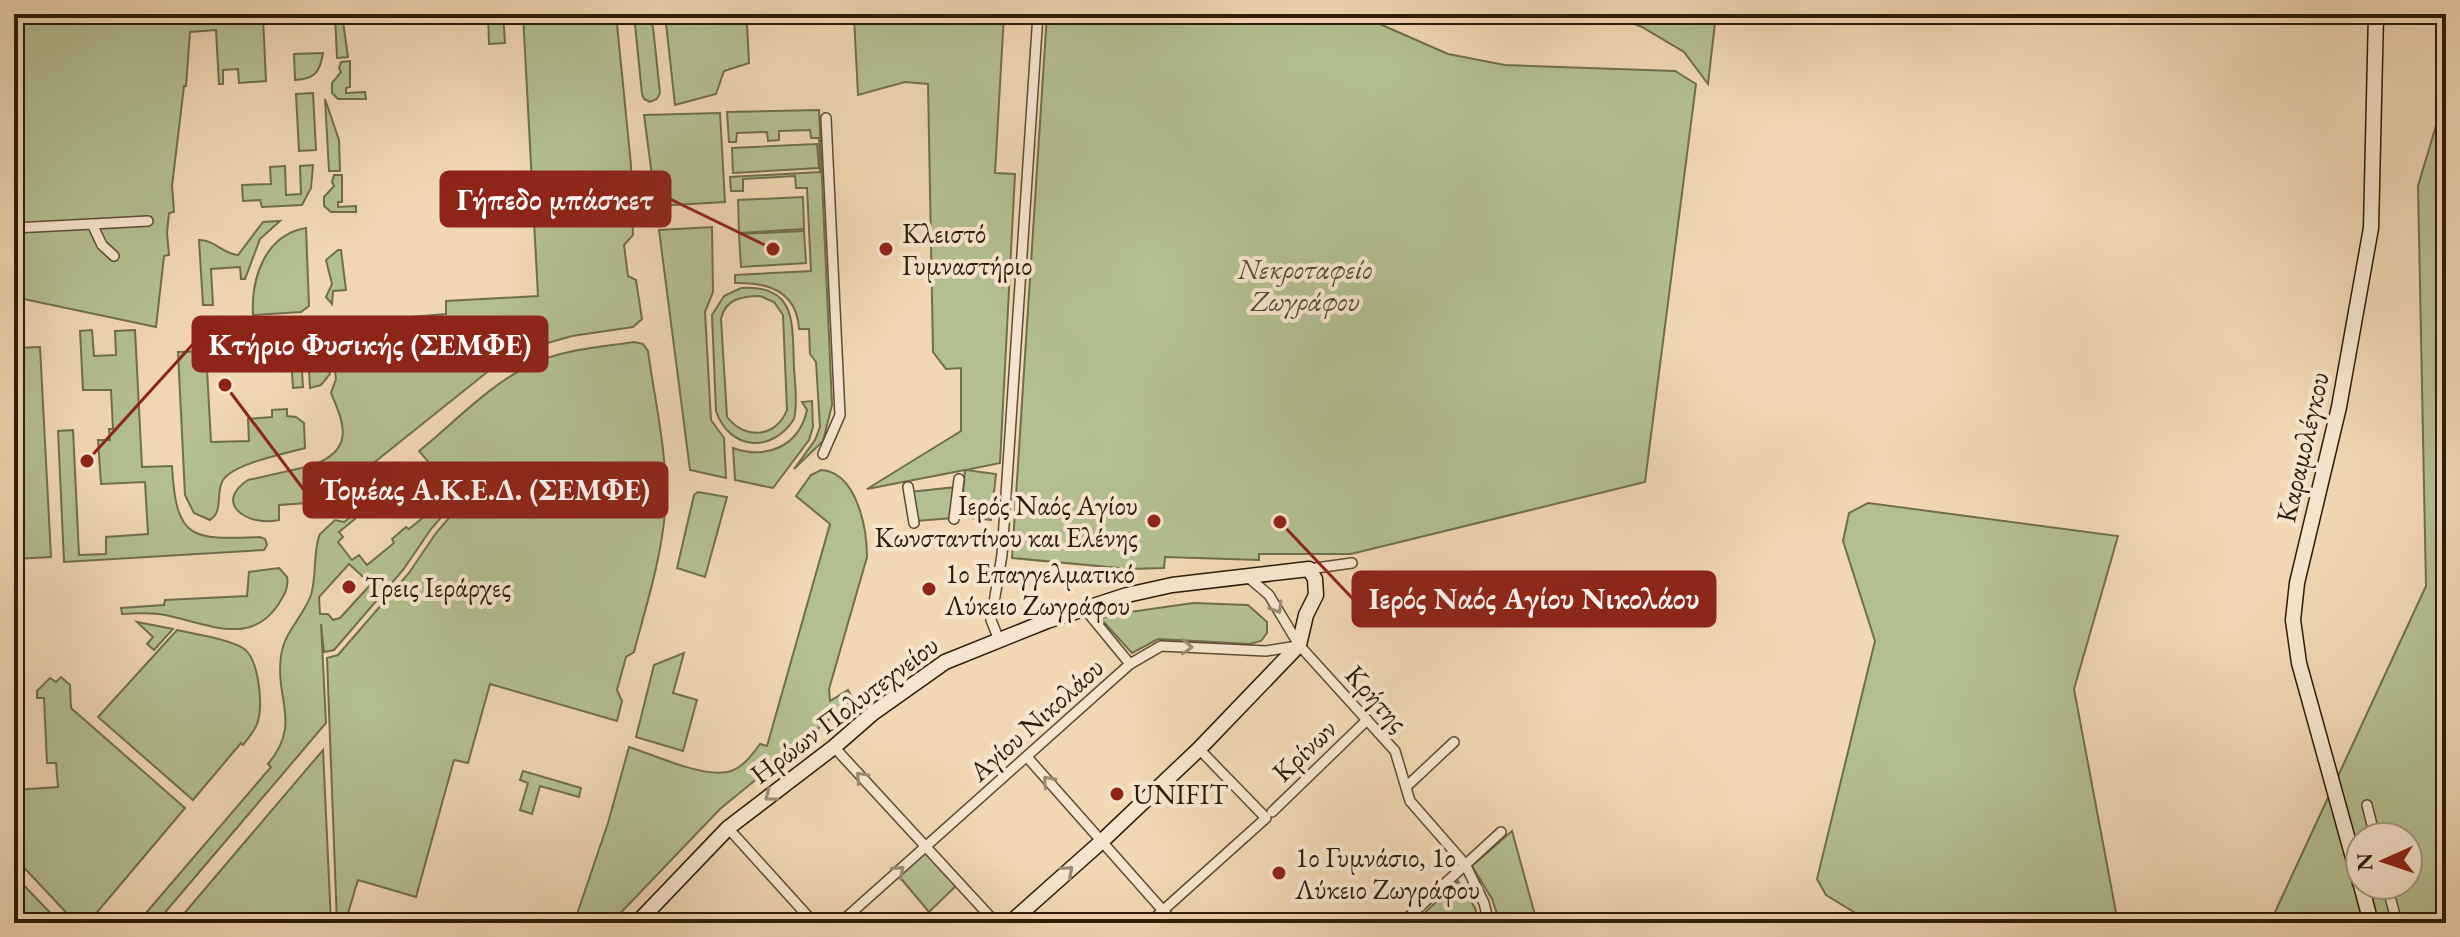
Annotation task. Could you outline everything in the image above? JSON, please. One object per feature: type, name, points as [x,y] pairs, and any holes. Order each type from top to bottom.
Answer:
[{"type":"street","points":[[999,640],[991,620],[1002,555],[1038,14]]},
{"type":"street","name":"Καραμολέγκου","points":[[2345,821],[2299,663],[2293,620],[2297,583],[2339,407],[2371,228],[2376,14]]},
{"type":"street","points":[[823,454],[840,415],[826,118]]},
{"type":"street","points":[[14,228],[148,221]]},
{"type":"street","points":[[92,224],[102,245],[114,256]]},
{"type":"street","points":[[954,519],[959,479]]},
{"type":"street","points":[[908,487],[914,523]]},
{"type":"street","points":[[1010,923],[1199,749],[1299,645],[1306,615],[1317,592],[1309,569],[1352,563]]},
{"type":"street","name":"Ηρώων Πολυτεχνείου","points":[[637,923],[728,828],[834,747],[873,713],[945,662],[1084,608],[1127,595],[1172,585],[1309,569]]},
{"type":"street","name":"Κρήτης","points":[[1248,577],[1269,595],[1299,645],[1395,751],[1410,801],[1465,864],[1484,903],[1489,923]]},
{"type":"street","points":[[1084,608],[1130,664]]},
{"type":"street","name":"Αγίου Νικολάου","points":[[840,923],[1130,664],[1161,646],[1266,651],[1299,645]]},
{"type":"street","name":"Κρίνων","points":[[1149,923],[1269,815],[1367,720]]},
{"type":"street","points":[[1406,787],[1454,742]]},
{"type":"street","points":[[834,747],[996,923]]},
{"type":"street","points":[[1199,749],[1269,815]]},
{"type":"street","points":[[1027,757],[1174,923]]},
{"type":"street","points":[[2367,805],[2371,821]]},
{"type":"street","points":[[728,828],[814,923]]},
{"type":"street","points":[[1402,923],[1501,832]]},
{"type":"street","name":"Καραμολέγκου","points":[[2365,901],[2371,923]]},
{"type":"street","points":[[2391,901],[2397,923]]},
{"type":"green space","points":[[14,14],[192,14],[192,21],[205,20],[205,14],[215,14],[216,19],[263,17],[266,81],[239,83],[238,69],[223,70],[223,84],[219,84],[216,30],[190,32],[172,186],[174,212],[169,213],[169,255],[164,256],[156,327],[14,297]]},
{"type":"green space","points":[[335,14],[342,14],[348,57],[337,58]]},
{"type":"green space","points":[[488,14],[503,14],[505,43],[489,44]]},
{"type":"green space","points":[[523,14],[616,14],[631,165],[633,235],[624,245],[628,276],[636,280],[642,319],[633,327],[572,336],[537,346],[491,369],[316,509],[313,465],[335,452],[343,435],[331,393],[336,379],[332,343],[343,319],[362,318],[363,321],[446,314],[446,301],[538,296]]},
{"type":"green space","points":[[634,14],[648,14],[653,27],[660,93],[657,99],[650,102],[642,94]]},
{"type":"green space","points":[[665,14],[1004,14],[995,173],[1015,174],[1000,463],[966,470],[996,474],[991,520],[961,517],[965,470],[867,489],[961,431],[961,368],[946,369],[933,352],[928,84],[905,82],[858,95],[854,17],[747,23],[749,63],[724,71],[716,94],[675,105]]},
{"type":"green space","name":"Νεκροταφείο Ζωγράφου","points":[[1047,14],[1357,14],[1448,54],[1505,65],[1675,71],[1696,84],[1645,482],[1351,554],[1259,554],[1259,560],[1165,557],[1164,568],[1130,569],[1012,558]]},
{"type":"green space","points":[[1609,14],[1716,14],[1708,84],[1684,52],[1642,27]]},
{"type":"green space","points":[[323,53],[315,73],[295,80],[294,54]]},
{"type":"green space","points":[[350,61],[350,87],[346,88],[346,93],[365,92],[366,99],[338,99],[332,93],[332,83],[341,72],[341,62]]},
{"type":"green space","points":[[2446,92],[2446,923],[2270,923],[2426,586],[2418,186]]},
{"type":"green space","points":[[313,93],[316,150],[299,151],[296,94]]},
{"type":"green space","points":[[325,99],[339,140],[340,171],[329,171]]},
{"type":"green space","points":[[819,110],[832,405],[823,441],[794,469],[815,440],[820,427],[816,362],[810,354],[809,329],[799,329],[793,306],[779,291],[759,284],[735,283],[735,275],[811,271],[807,188],[796,188],[795,176],[743,179],[743,191],[731,191],[730,177],[820,172],[819,138],[811,138],[810,130],[779,131],[779,140],[768,141],[767,132],[737,133],[736,142],[729,142],[727,112]]},
{"type":"green space","points":[[720,113],[725,202],[656,206],[644,115]]},
{"type":"green space","points":[[817,144],[819,168],[733,173],[732,148]]},
{"type":"green space","points":[[313,165],[311,188],[302,205],[262,207],[260,200],[243,201],[242,185],[271,184],[270,167],[285,166],[286,195],[301,194],[300,166]]},
{"type":"green space","points":[[334,175],[342,175],[342,202],[338,202],[338,207],[356,206],[356,212],[331,212],[324,206],[324,197],[334,186]]},
{"type":"green space","points":[[803,197],[804,229],[739,233],[738,200]]},
{"type":"green space","points":[[280,221],[260,239],[245,279],[241,279],[240,267],[211,269],[213,305],[203,305],[199,240],[238,255],[263,222]]},
{"type":"green space","points":[[712,227],[713,292],[705,312],[711,420],[724,438],[726,478],[690,470],[659,230]]},
{"type":"green space","points":[[306,228],[309,306],[301,312],[253,315],[255,287],[263,260],[280,239]]},
{"type":"green space","points":[[804,231],[806,263],[741,267],[739,234]]},
{"type":"green space","points":[[341,250],[346,290],[333,291],[332,304],[326,297],[332,284],[326,260]]},
{"type":"green space","points":[[741,288],[760,289],[773,293],[788,310],[793,337],[794,419],[785,430],[763,442],[752,443],[731,434],[716,411],[712,315],[724,296]],"holes":[[[760,296],[774,302],[783,315],[787,410],[776,426],[768,431],[751,432],[742,430],[727,417],[721,319],[726,307],[741,298]]]},
{"type":"green space","points":[[313,318],[321,334],[330,374],[321,385],[310,388],[306,319]]},
{"type":"green space","points":[[299,319],[303,387],[293,388],[291,359],[264,360],[262,321]]},
{"type":"green space","points":[[92,330],[94,356],[116,355],[115,331],[135,330],[142,467],[172,466],[174,490],[183,522],[192,530],[218,538],[260,537],[265,539],[267,545],[264,550],[64,562],[58,431],[73,430],[79,555],[106,554],[106,537],[148,534],[145,482],[101,484],[98,440],[110,440],[109,429],[113,429],[111,390],[83,390],[80,331]]},
{"type":"green space","points":[[634,342],[643,344],[648,351],[666,492],[663,530],[652,583],[634,652],[626,657],[617,690],[622,701],[617,721],[490,684],[468,763],[454,760],[416,897],[358,880],[345,923],[337,923],[327,658],[338,655],[409,573],[436,533],[466,498],[462,493],[431,529],[403,570],[334,650],[324,652],[321,624],[326,723],[156,923],[143,923],[140,920],[271,767],[268,764],[284,736],[281,656],[286,639],[311,595],[320,534],[335,520],[344,522],[352,516],[355,519],[339,532],[343,537],[338,542],[352,560],[359,555],[367,565],[394,543],[392,539],[406,527],[409,529],[452,494],[436,474],[433,476],[427,469],[431,465],[419,451],[487,393],[517,372],[544,359]],"holes":[[[349,564],[371,584],[340,618],[333,620],[328,614],[320,614],[319,597]]]},
{"type":"green space","points":[[40,347],[51,557],[14,559],[14,488],[20,487],[19,475],[14,475],[14,348]]},
{"type":"green space","points":[[206,351],[211,442],[249,441],[248,419],[272,417],[272,410],[287,409],[287,416],[296,417],[304,423],[305,448],[261,460],[229,474],[221,485],[217,512],[210,520],[194,513],[185,495],[178,352]]},
{"type":"green space","points":[[812,401],[813,427],[809,440],[773,488],[735,480],[733,448],[758,452],[780,447],[797,433],[803,422],[807,410],[802,402]]},
{"type":"green space","points":[[306,467],[308,503],[279,505],[279,520],[247,517],[234,505],[233,497],[248,480]]},
{"type":"green space","points":[[821,470],[843,480],[851,491],[858,504],[865,532],[867,557],[829,689],[830,701],[848,690],[853,700],[720,809],[611,923],[574,923],[608,823],[629,747],[664,760],[716,773],[737,768],[760,744],[767,746],[830,524],[796,496],[811,475]]},
{"type":"green space","points":[[957,487],[953,518],[916,521],[910,492]]},
{"type":"green space","points":[[698,492],[727,497],[705,577],[677,568],[694,495]]},
{"type":"green space","points":[[1868,503],[2118,536],[2074,689],[2118,923],[1872,923],[1826,895],[1817,879],[1875,641],[1843,541],[1849,513]]},
{"type":"green space","points":[[279,568],[287,577],[286,591],[267,618],[254,625],[226,629],[160,614],[122,614],[121,608],[164,605],[165,600],[247,596],[249,572]]},
{"type":"green space","points":[[1193,603],[1248,605],[1267,622],[1267,633],[1261,641],[1250,644],[1158,639],[1132,653],[1101,619],[1109,615]]},
{"type":"green space","points":[[137,622],[173,629],[154,650],[147,644],[153,637]]},
{"type":"green space","points":[[177,630],[220,639],[243,648],[253,662],[260,696],[259,717],[253,732],[193,800],[98,717]]},
{"type":"green space","points":[[684,653],[673,693],[697,700],[683,751],[636,737],[654,665]]},
{"type":"green space","points":[[61,677],[70,685],[71,708],[185,808],[88,923],[76,923],[14,857],[14,790],[58,787],[56,763],[47,763],[44,698],[37,698],[37,691],[50,678],[56,682]]},
{"type":"green space","points":[[323,750],[331,923],[176,923]]},
{"type":"green space","points":[[523,771],[581,788],[579,797],[540,786],[532,814],[520,810],[528,783],[520,780]]},
{"type":"green space","points":[[1512,831],[1536,923],[1500,923],[1492,899],[1472,866]]},
{"type":"green space","points":[[926,850],[959,883],[929,912],[898,875]]},
{"type":"green space","points":[[14,875],[60,923],[14,923]]},
{"type":"green space","points":[[1458,881],[1475,908],[1479,923],[1414,923]]},
{"type":"place","name":"Γήπεδο μπάσκετ","points":[[773,249]]},
{"type":"place","name":"Κλειστό Γυμναστήριο","points":[[886,249]]},
{"type":"place","name":"Τομέας Α.Κ.Ε.Δ. (ΣΕΜΦΕ)","points":[[225,385]]},
{"type":"place","name":"Κτήριο Φυσικής (ΣΕΜΦΕ)","points":[[87,461]]},
{"type":"place","name":"Ιερός Ναός Αγίου Κωνσταντίνου και Ελένης","points":[[1154,521]]},
{"type":"place","name":"Ιερός Ναός Αγίου Νικολάου","points":[[1280,522]]},
{"type":"place","name":"Τρεις Ιεράρχες","points":[[349,587]]},
{"type":"place","name":"1ο Επαγγελματικό Λύκειο Ζωγράφου","points":[[929,589]]},
{"type":"place","name":"UNIFIT","points":[[1117,794]]},
{"type":"place","name":"1ο Γυμνάσιο, 1ο Λύκειο Ζωγράφου","points":[[1279,873]]}]
